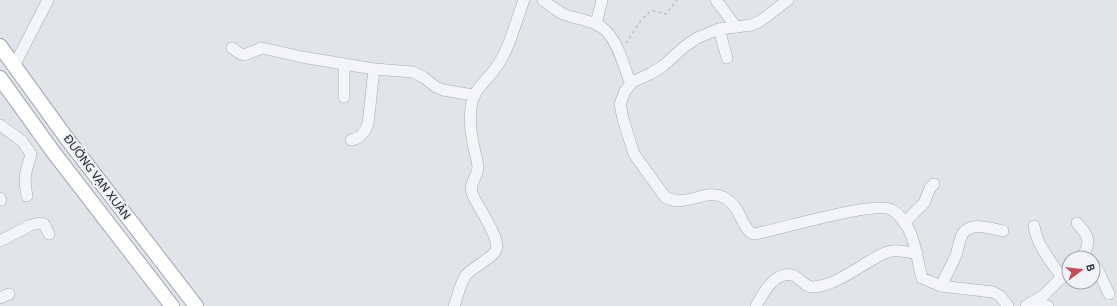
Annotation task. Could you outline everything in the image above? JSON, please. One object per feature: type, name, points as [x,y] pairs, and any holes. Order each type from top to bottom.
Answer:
[{"type":"main road","name":"ĐƯỜNG VẠN XUÂN","points":[[0,46],[65,136],[196,306]]},
{"type":"main road","name":"ĐƯỜNG VẠN XUÂN","points":[[1,86],[172,306]]},
{"type":"street","points":[[14,66],[48,0]]},
{"type":"street","points":[[454,306],[465,276],[482,262],[490,258],[497,250],[495,236],[477,203],[471,188],[478,166],[471,135],[470,119],[473,95],[496,68],[504,55],[524,0]]},
{"type":"street","points":[[543,0],[554,4],[564,14],[596,24],[608,33],[616,44],[628,78],[632,82]]},
{"type":"street","points":[[596,24],[602,0]]},
{"type":"street","points":[[716,0],[736,27]]},
{"type":"street","points":[[783,1],[762,20],[752,24],[719,29],[697,38],[684,47],[663,66],[632,82],[625,91],[620,104],[632,147],[636,158],[659,190],[665,197],[679,202],[710,195],[722,196],[735,208],[751,234],[850,212],[874,208],[893,210],[911,234],[917,253],[922,278],[941,286],[993,292],[1000,296],[1008,306]]},
{"type":"street","points":[[719,29],[727,58]]},
{"type":"street","points":[[232,48],[244,55],[262,48],[302,57],[374,69],[413,72],[424,77],[436,87],[443,90],[473,95]]},
{"type":"street","points":[[344,64],[344,97]]},
{"type":"street","points":[[351,140],[356,140],[360,137],[368,124],[374,69]]},
{"type":"street","points":[[0,125],[22,141],[27,146],[31,154],[24,180],[27,196]]},
{"type":"street","points":[[904,223],[924,203],[930,188],[934,184]]},
{"type":"street","points":[[0,241],[40,223],[44,224],[49,234]]},
{"type":"street","points":[[1077,223],[1085,232],[1088,239],[1086,250]]},
{"type":"street","points":[[941,286],[948,269],[954,262],[964,231],[975,226],[1003,231]]},
{"type":"street","points":[[1034,226],[1035,234],[1040,247],[1061,270]]},
{"type":"street","points":[[756,306],[771,283],[776,278],[782,276],[792,274],[810,286],[815,286],[836,280],[882,254],[891,251],[917,253]]},
{"type":"street","points":[[1101,277],[1108,294]]},
{"type":"street","points":[[1030,304],[1044,295],[1061,278]]},
{"type":"street","points":[[1030,304],[1048,306]]},
{"type":"path","points":[[619,53],[643,18],[649,13],[657,12],[666,14],[677,0]]}]
